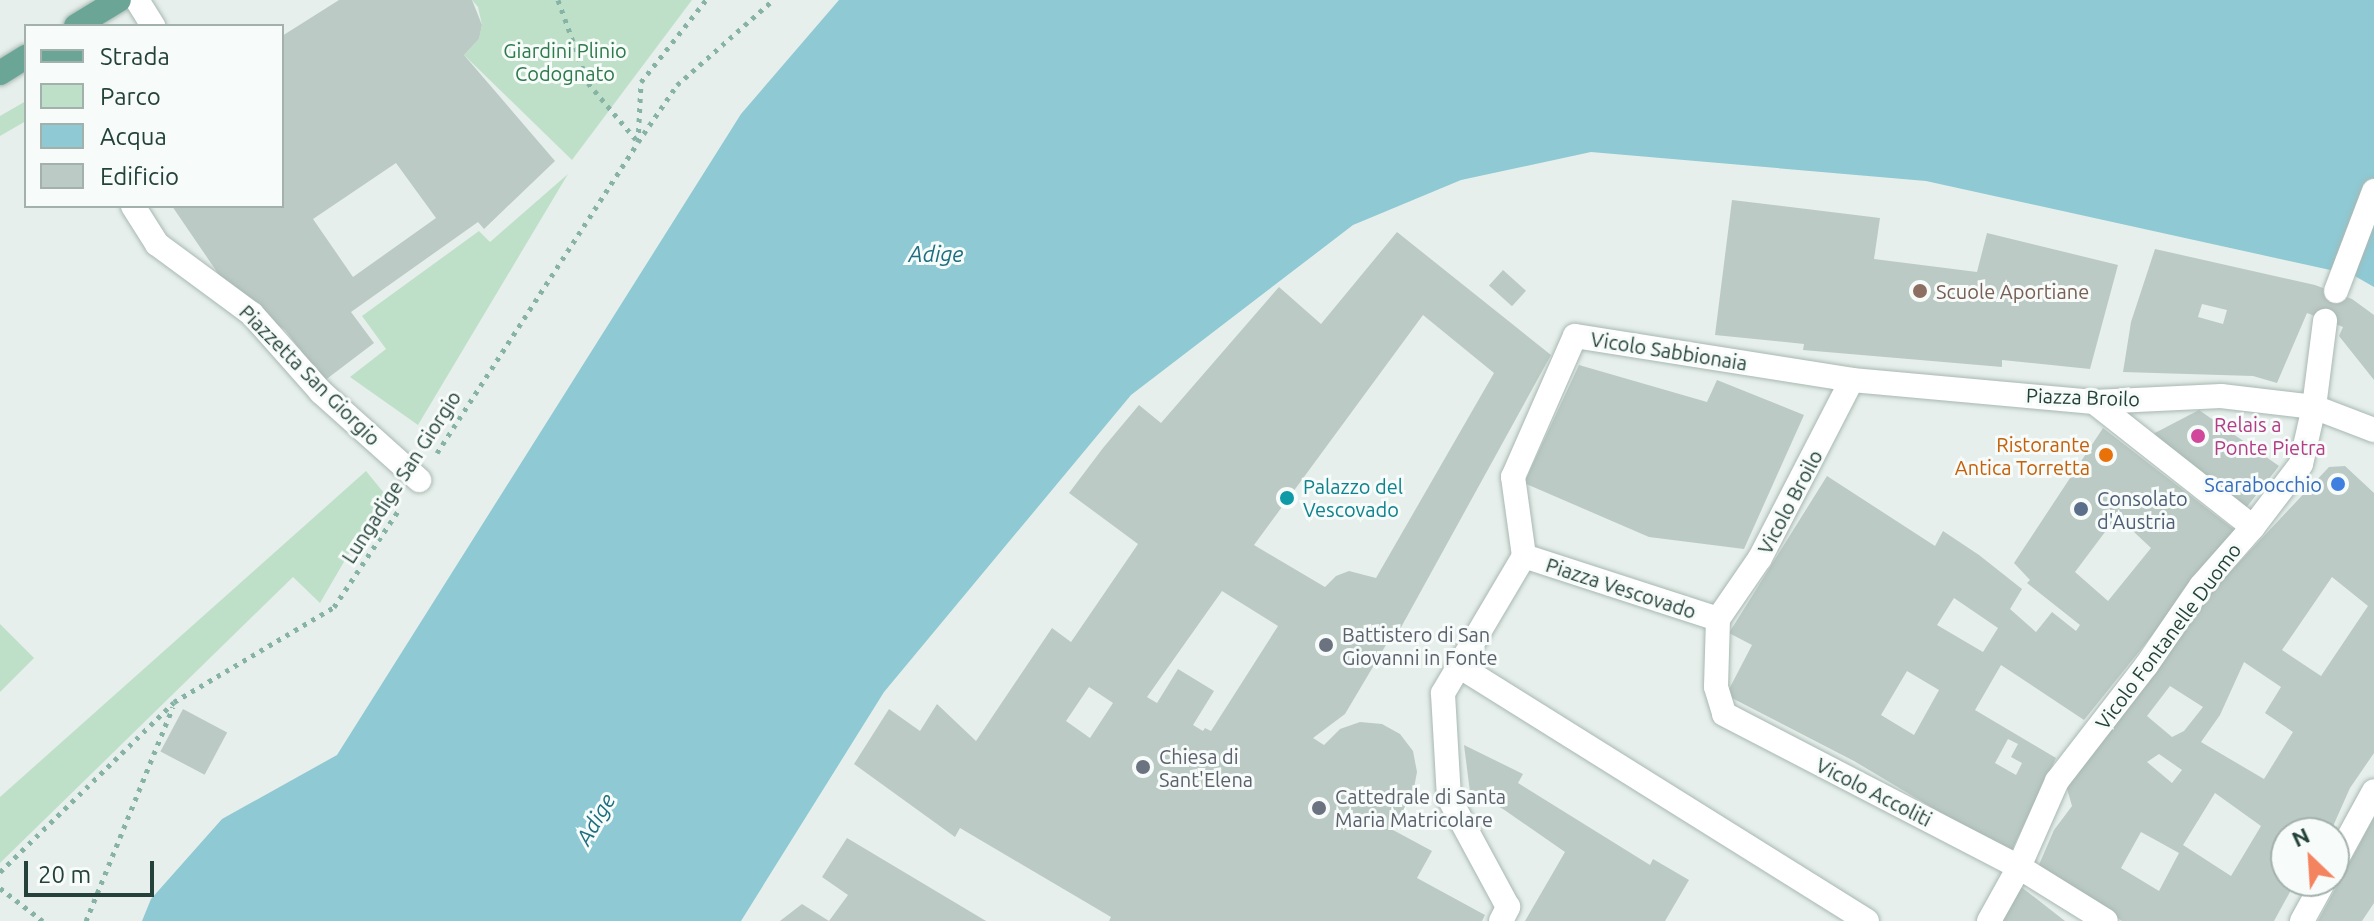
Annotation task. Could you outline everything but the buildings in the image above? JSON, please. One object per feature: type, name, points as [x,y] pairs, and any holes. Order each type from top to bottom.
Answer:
[{"type":"main road","points":[[79,24],[119,0]]},
{"type":"main road","points":[[0,73],[24,58]]},
{"type":"street","points":[[137,0],[152,24]]},
{"type":"street","points":[[2336,291],[2374,191]]},
{"type":"street","name":"Piazzetta San Giorgio","points":[[134,208],[157,244],[252,314],[321,392],[419,480]]},
{"type":"street","name":"Vicolo Fontanelle Duomo","points":[[1989,921],[2019,867],[2057,781],[2201,586],[2253,527],[2301,464],[2314,407],[2325,321]]},
{"type":"street","name":"Vicolo Sabbionaia","points":[[1524,556],[1513,477],[1575,336],[1852,380]]},
{"type":"street","name":"Piazza Broilo","points":[[1852,380],[2094,402],[2221,396],[2314,407],[2374,430]]},
{"type":"street","name":"Vicolo Broilo","points":[[1718,619],[1760,558],[1852,380]]},
{"type":"street","points":[[2094,402],[2253,527]]},
{"type":"street","points":[[1501,921],[1508,907],[1449,798],[1443,693],[1524,556]]},
{"type":"street","name":"Piazza Vescovado","points":[[1524,556],[1718,619]]},
{"type":"street","name":"Vicolo Accoliti","points":[[1718,619],[1716,687],[1724,714],[2019,867],[2106,921]]},
{"type":"street","points":[[1459,666],[1867,921]]},
{"type":"street","points":[[2350,835],[2374,791]]},
{"type":"street","points":[[2302,921],[2315,897]]},
{"type":"path","points":[[558,0],[588,83],[638,142]]},
{"type":"path","points":[[638,142],[641,82],[706,0]]},
{"type":"path","name":"Lungadige San Giorgio","points":[[0,872],[174,702],[334,607],[677,85],[773,0]]},
{"type":"path","points":[[86,921],[174,702]]},
{"type":"path","points":[[0,888],[43,921]]},
{"type":"green space","name":"Giardini Plinio Codognato","points":[[472,0],[692,0],[572,160],[464,55],[479,39],[482,25],[478,7]]},
{"type":"green space","points":[[24,102],[24,122],[0,136],[0,116]]},
{"type":"green space","points":[[568,174],[418,425],[350,377],[386,349],[362,316],[479,231],[490,242]]},
{"type":"green space","points":[[366,471],[384,493],[320,603],[293,577],[0,863],[0,797]]},
{"type":"green space","points":[[0,624],[34,658],[0,692]]},
{"type":"water","name":"Adige","points":[[839,0],[2374,0],[2374,287],[2353,275],[1926,181],[1591,152],[1461,180],[1353,225],[1131,395],[884,692],[741,921],[142,921],[151,899],[222,819],[337,755],[741,114]]},
{"type":"place","name":"Scuole Aportiane","points":[[1920,291]]},
{"type":"place","name":"Relais a Ponte Pietra","points":[[2198,436]]},
{"type":"place","name":"Ristorante Antica Torretta","points":[[2106,455]]},
{"type":"place","name":"Scarabocchio","points":[[2338,484]]},
{"type":"place","name":"Palazzo del Vescovado","points":[[1287,498]]},
{"type":"place","name":"Consolato d'Austria","points":[[2081,509]]},
{"type":"place","name":"Battistero di San Giovanni in Fonte","points":[[1326,645]]},
{"type":"place","name":"Chiesa di Sant'Elena","points":[[1143,767]]},
{"type":"place","name":"Cattedrale di Santa Maria Matricolare","points":[[1319,808]]}]
